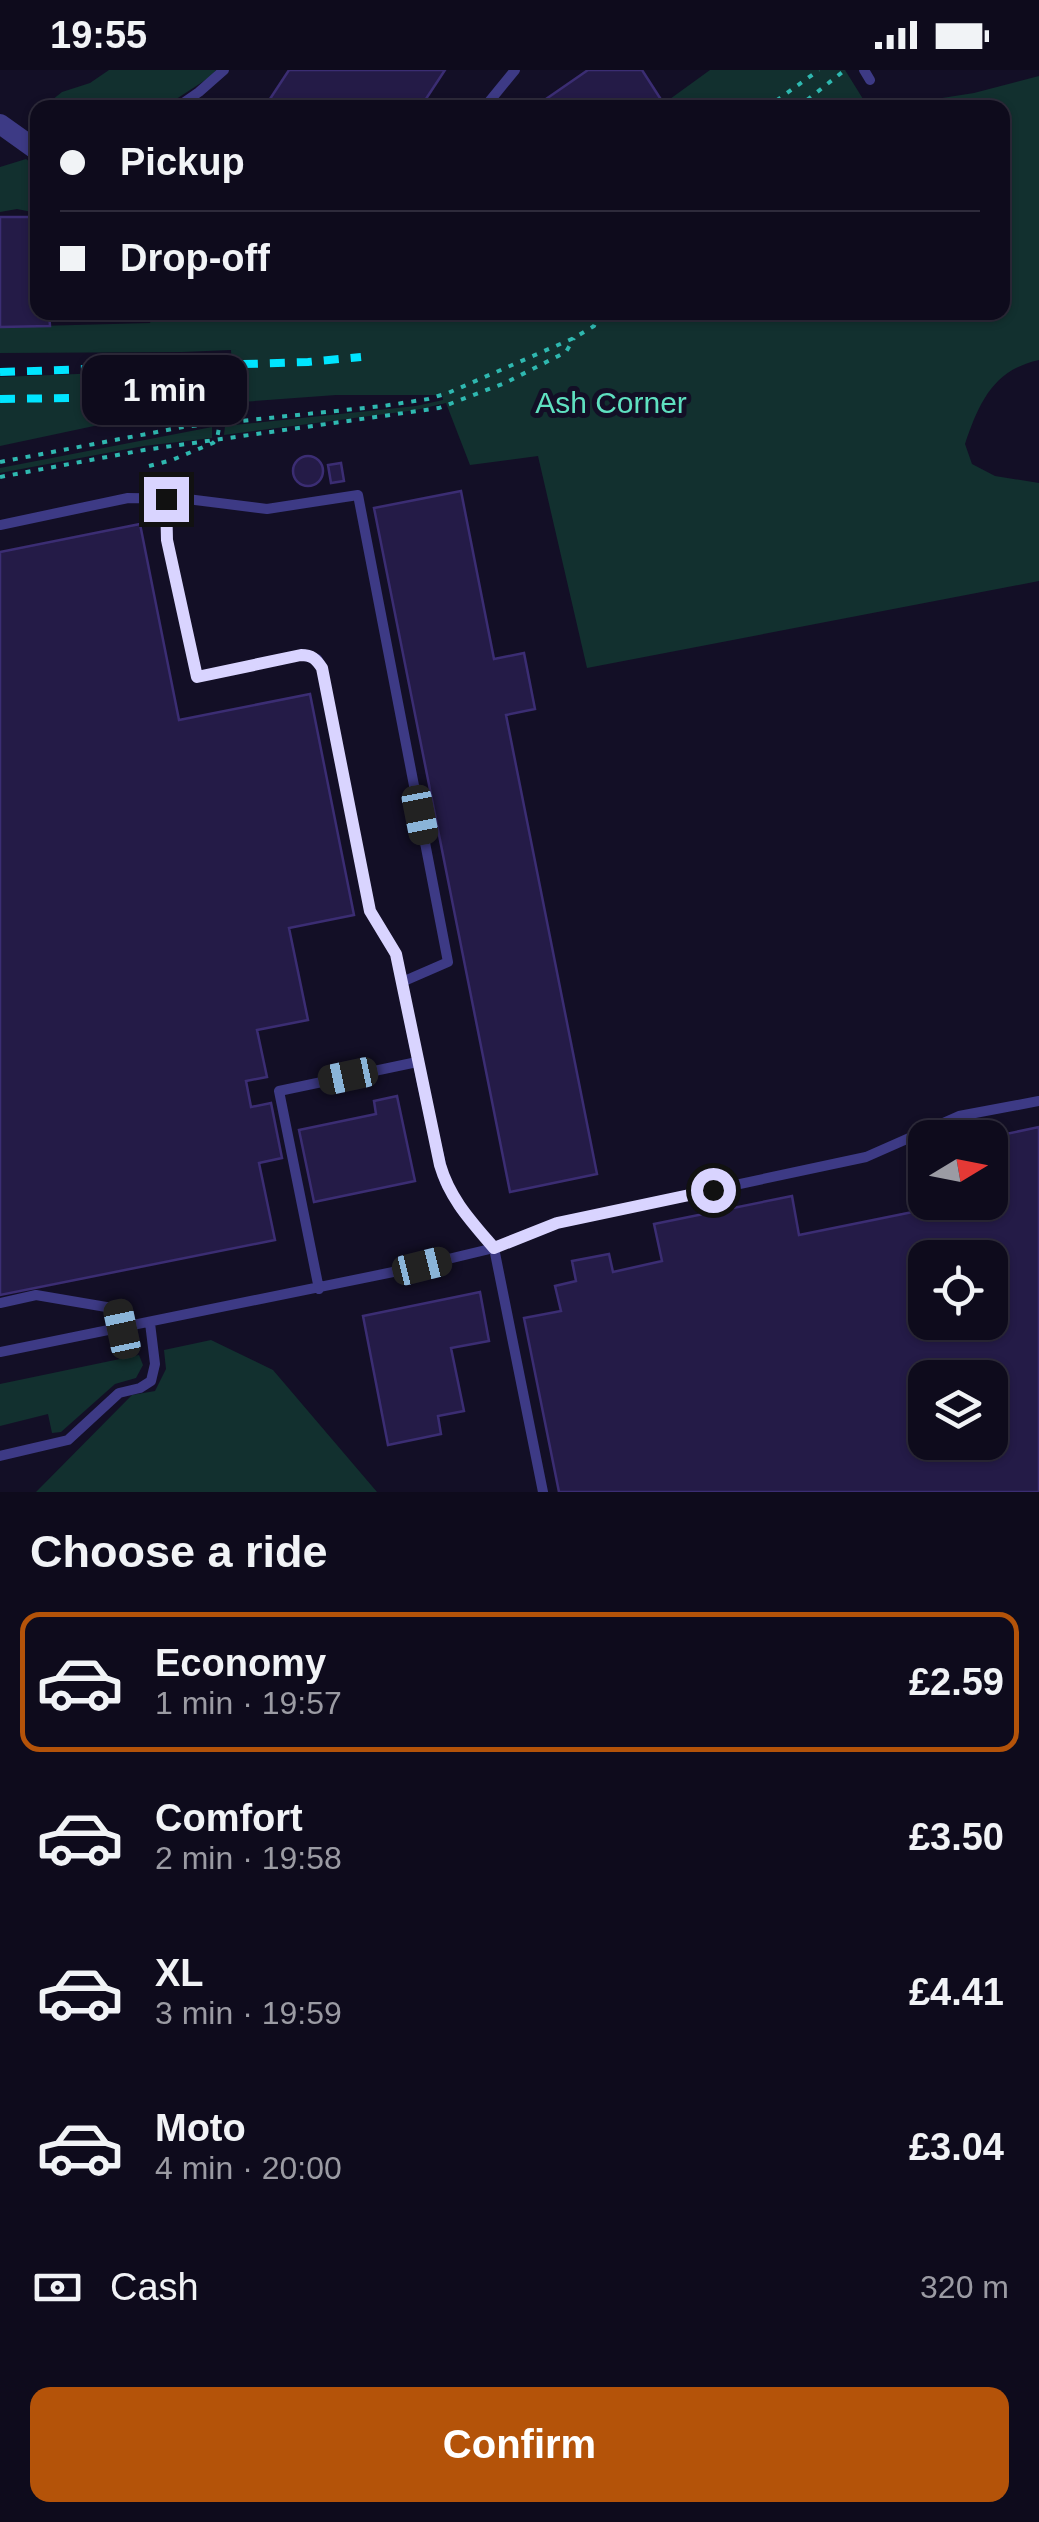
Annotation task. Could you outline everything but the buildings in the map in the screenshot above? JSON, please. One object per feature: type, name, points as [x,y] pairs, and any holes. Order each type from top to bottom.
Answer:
[{"type":"street","points":[[0,124],[30,146]]},
{"type":"lane","points":[[188,100],[224,70]]},
{"type":"lane","points":[[491,100],[516,70]]},
{"type":"lane","points":[[0,525],[128,498],[267,509],[358,495],[448,962],[402,982]]},
{"type":"lane","points":[[166,499],[167,540],[197,677],[301,655],[310,655],[322,668],[370,911],[396,954],[445,1182],[461,1209],[494,1248],[542,1492]]},
{"type":"lane","points":[[319,1289],[279,1091],[417,1062]]},
{"type":"lane","points":[[0,1352],[319,1289],[494,1248],[557,1223],[866,1158],[959,1116],[1039,1101]]},
{"type":"lane","points":[[0,1303],[36,1296],[118,1309],[122,1329]]},
{"type":"lane","points":[[0,1456],[68,1440],[119,1393],[151,1381],[154,1364],[150,1323]]},
{"type":"path","points":[[777,100],[819,70]]},
{"type":"path","points":[[807,100],[845,70]]},
{"type":"path","points":[[0,462],[220,422],[428,399],[574,338],[594,326],[596,320]]},
{"type":"path","points":[[0,478],[144,450],[439,408],[504,383],[566,352],[574,338]]},
{"type":"path","points":[[217,439],[220,422]]},
{"type":"path","points":[[149,466],[184,456],[217,439]]},
{"type":"green space","points":[[109,70],[216,70],[175,100],[52,100],[62,92],[90,83]]},
{"type":"green space","points":[[710,70],[845,70],[864,100],[669,100]]},
{"type":"green space","name":"Ash Corner","points":[[1039,76],[1039,360],[1010,372],[990,390],[965,444],[972,464],[995,476],[1039,483],[1039,581],[587,668],[538,456],[470,465],[446,403],[224,435],[225,426],[416,406],[443,400],[442,395],[336,395],[188,406],[0,446],[0,377],[232,368],[231,350],[0,353],[0,327],[151,320],[1010,320],[1010,100],[929,100]]},
{"type":"green space","points":[[26,159],[30,162],[30,212],[0,212],[0,167]]},
{"type":"green space","points":[[212,427],[212,438],[144,446],[0,473],[0,468]]},
{"type":"green space","points":[[211,1340],[273,1370],[377,1492],[36,1492],[132,1395],[155,1391],[166,1369],[164,1350]]},
{"type":"green space","points":[[139,1355],[143,1365],[136,1378],[115,1384],[61,1432],[52,1433],[48,1414],[0,1426],[0,1384]]},
{"type":"railway","points":[[0,372],[361,357]]},
{"type":"railway","points":[[0,399],[69,398]]},
{"type":"route","points":[[166,499],[167,540],[197,677],[301,655],[310,655],[322,668],[370,911],[396,954],[440,1165],[461,1209],[494,1248],[557,1223],[713,1190]]}]
